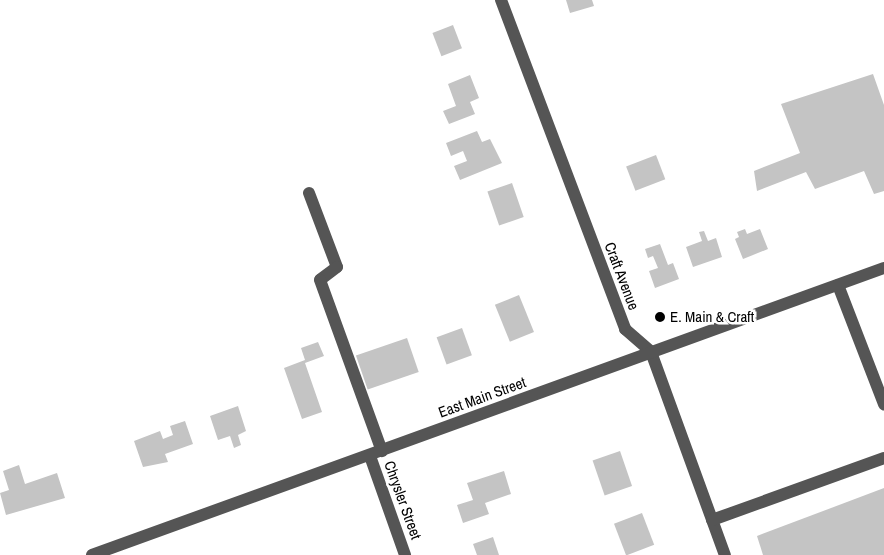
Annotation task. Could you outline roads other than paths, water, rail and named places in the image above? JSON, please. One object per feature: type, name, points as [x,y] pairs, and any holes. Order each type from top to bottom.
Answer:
[{"type":"street","name":"Craft Avenue","points":[[501,0],[625,329],[651,352],[725,555]]},
{"type":"street","points":[[309,193],[337,267],[320,280],[382,451]]},
{"type":"street","name":"East Main Street","points":[[92,555],[370,456],[884,268]]},
{"type":"street","points":[[838,285],[884,404]]},
{"type":"street","name":"Chrysler Street","points":[[370,456],[406,555]]},
{"type":"street","points":[[712,520],[884,458]]},
{"type":"place","name":"E. Main & Craft","points":[[660,317]]}]
